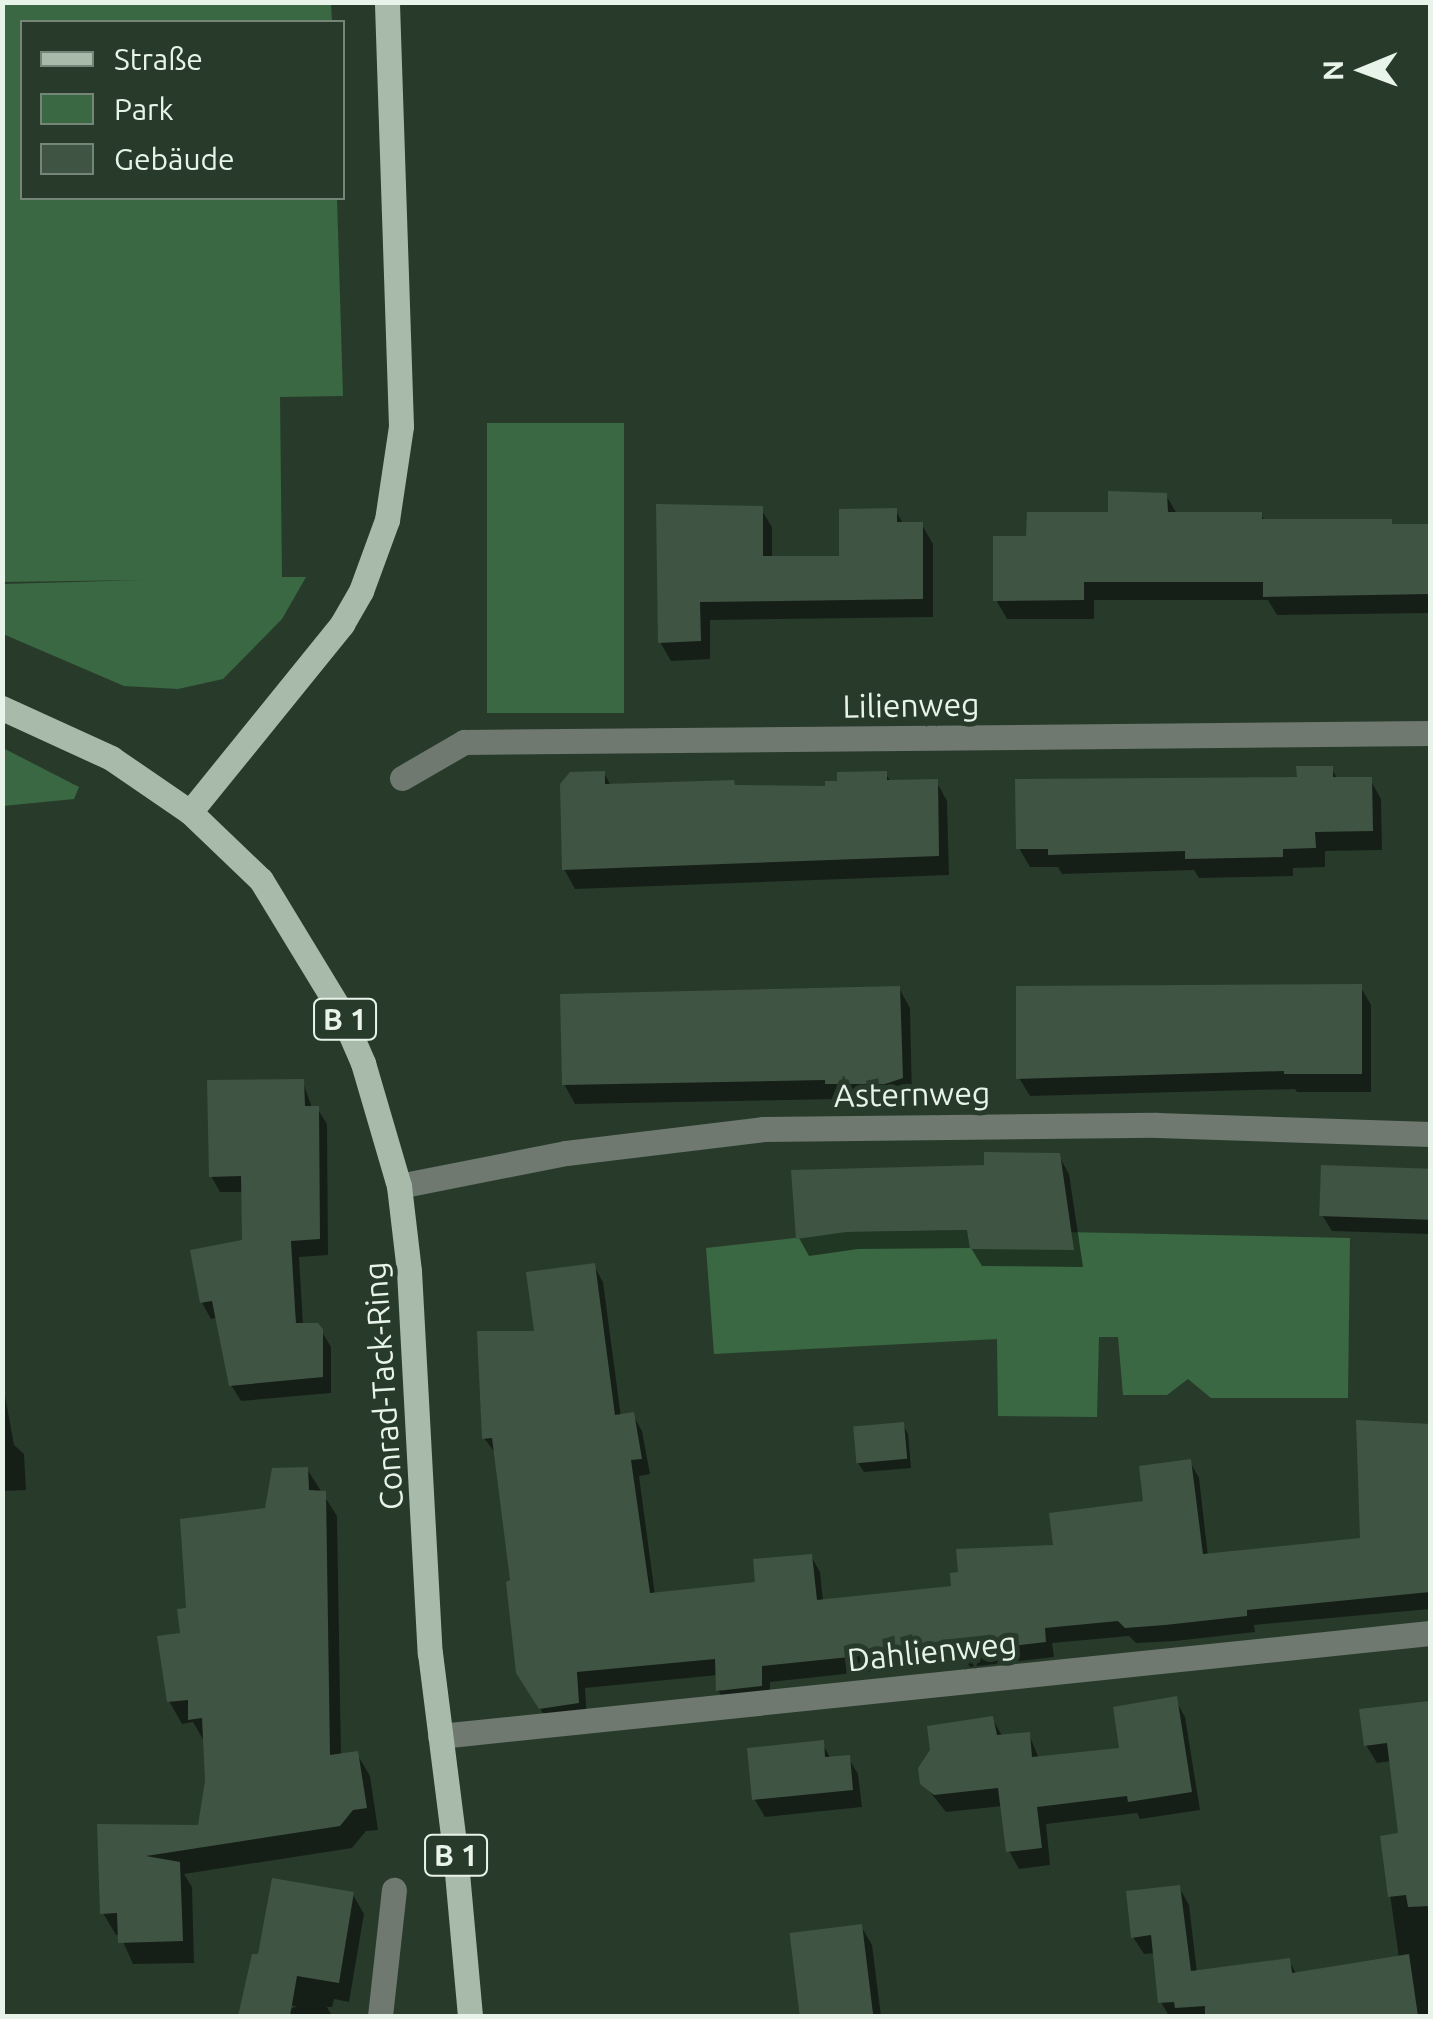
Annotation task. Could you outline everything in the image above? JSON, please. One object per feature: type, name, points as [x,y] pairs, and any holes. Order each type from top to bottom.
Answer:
[{"type":"main road","points":[[190,812],[342,624],[361,591],[388,520],[401,426],[387,2]]},
{"type":"main road","name":"B 1","points":[[2,708],[112,758],[190,812]]},
{"type":"main road","name":"Conrad-Tack-Ring","points":[[190,812],[262,880],[340,1010],[382,1115],[399,1186],[411,1288],[430,1653],[470,2016]]},
{"type":"street","name":"Lilienweg","points":[[402,778],[464,742],[1430,733]]},
{"type":"street","name":"Asternweg","points":[[399,1186],[566,1152],[763,1129],[1157,1125],[1430,1134]]},
{"type":"street","name":"Dahlienweg","points":[[440,1736],[1430,1633]]},
{"type":"street","points":[[380,2016],[394,1890]]},
{"type":"green space","points":[[2,3],[331,3],[332,20],[20,20],[20,200],[337,200],[343,396],[280,397],[282,577],[306,577],[282,619],[223,679],[178,689],[124,686],[3,634],[3,584],[144,580],[3,582]]},
{"type":"green space","points":[[487,423],[624,423],[624,713],[487,713]]},
{"type":"green space","points":[[3,748],[79,787],[74,799],[3,806]]},
{"type":"green space","points":[[967,1230],[1350,1238],[1348,1398],[1211,1398],[1188,1379],[1167,1395],[1123,1395],[1118,1337],[1099,1337],[1097,1417],[998,1416],[997,1339],[714,1354],[706,1248],[847,1232]]},
{"type":"building","points":[[1108,491],[1167,493],[1168,512],[1262,512],[1262,519],[1392,519],[1392,524],[1430,524],[1430,594],[1263,597],[1263,582],[1084,582],[1084,600],[993,601],[993,536],[1026,536],[1027,512],[1108,512]]},
{"type":"building","points":[[656,504],[763,506],[763,556],[839,556],[839,509],[897,508],[897,522],[923,522],[923,599],[700,602],[701,641],[658,643]]},
{"type":"building","points":[[1296,766],[1333,766],[1333,777],[1372,777],[1373,831],[1315,832],[1316,848],[1283,849],[1283,857],[1185,859],[1185,851],[1048,855],[1048,849],[1016,849],[1015,779],[1297,777]]},
{"type":"building","points":[[605,771],[605,784],[734,780],[735,785],[825,786],[825,781],[837,781],[837,772],[887,771],[887,780],[938,779],[939,856],[562,870],[560,784],[570,772]]},
{"type":"building","points":[[1362,984],[1362,1074],[1284,1071],[1016,1079],[1016,986]]},
{"type":"building","points":[[900,986],[903,1078],[885,1084],[825,1084],[825,1080],[562,1085],[560,994]]},
{"type":"building","points":[[304,1079],[305,1106],[319,1106],[320,1239],[291,1241],[295,1308],[296,1323],[318,1323],[323,1329],[323,1377],[229,1386],[212,1301],[200,1303],[190,1250],[242,1240],[241,1176],[209,1177],[207,1080]]},
{"type":"building","points":[[984,1152],[1060,1153],[1074,1250],[970,1249],[967,1230],[847,1232],[796,1239],[791,1170],[984,1165]]},
{"type":"building","points":[[1321,1165],[1430,1169],[1428,1220],[1319,1216]]},
{"type":"building","points":[[595,1263],[615,1415],[634,1412],[642,1459],[631,1460],[650,1593],[755,1582],[753,1559],[812,1554],[817,1600],[951,1586],[950,1573],[958,1572],[956,1549],[1053,1545],[1049,1513],[1143,1501],[1139,1466],[1191,1459],[1203,1554],[1360,1538],[1356,1420],[1430,1424],[1430,1592],[1247,1610],[1247,1616],[1165,1625],[1125,1628],[1118,1621],[1045,1628],[1046,1642],[958,1652],[957,1646],[762,1666],[762,1686],[716,1691],[715,1659],[577,1672],[579,1703],[539,1709],[516,1673],[506,1582],[510,1580],[492,1438],[482,1439],[477,1331],[534,1331],[526,1272]]},
{"type":"building","points":[[904,1422],[907,1459],[856,1463],[853,1426]]},
{"type":"building","points":[[308,1467],[309,1490],[326,1491],[330,1755],[358,1751],[367,1808],[353,1810],[340,1826],[146,1856],[180,1862],[183,1941],[118,1943],[117,1913],[100,1914],[97,1824],[198,1825],[205,1781],[202,1718],[188,1720],[188,1700],[167,1702],[157,1636],[180,1633],[177,1609],[186,1608],[180,1519],[265,1508],[272,1468]]},
{"type":"building","points":[[1177,1696],[1192,1792],[1128,1802],[1127,1796],[1037,1807],[1042,1848],[1006,1852],[998,1788],[934,1795],[920,1784],[918,1768],[930,1750],[927,1726],[993,1716],[997,1735],[1030,1732],[1032,1757],[1119,1748],[1113,1707]]},
{"type":"building","points":[[1430,1701],[1430,1906],[1408,1907],[1406,1895],[1388,1897],[1380,1836],[1398,1833],[1387,1743],[1364,1746],[1359,1709]]},
{"type":"building","points":[[824,1740],[825,1757],[850,1755],[853,1790],[752,1800],[747,1748]]},
{"type":"building","points":[[272,1878],[354,1892],[339,1983],[297,1976],[290,2016],[238,2016],[252,1954],[258,1954]]},
{"type":"building","points":[[1180,1885],[1191,1971],[1290,1958],[1292,1973],[1409,1954],[1418,2016],[1205,2016],[1205,2006],[1175,2008],[1174,2002],[1158,2003],[1151,1935],[1131,1938],[1126,1891]]},
{"type":"building","points":[[862,1924],[873,2016],[800,2016],[790,1933]]}]
